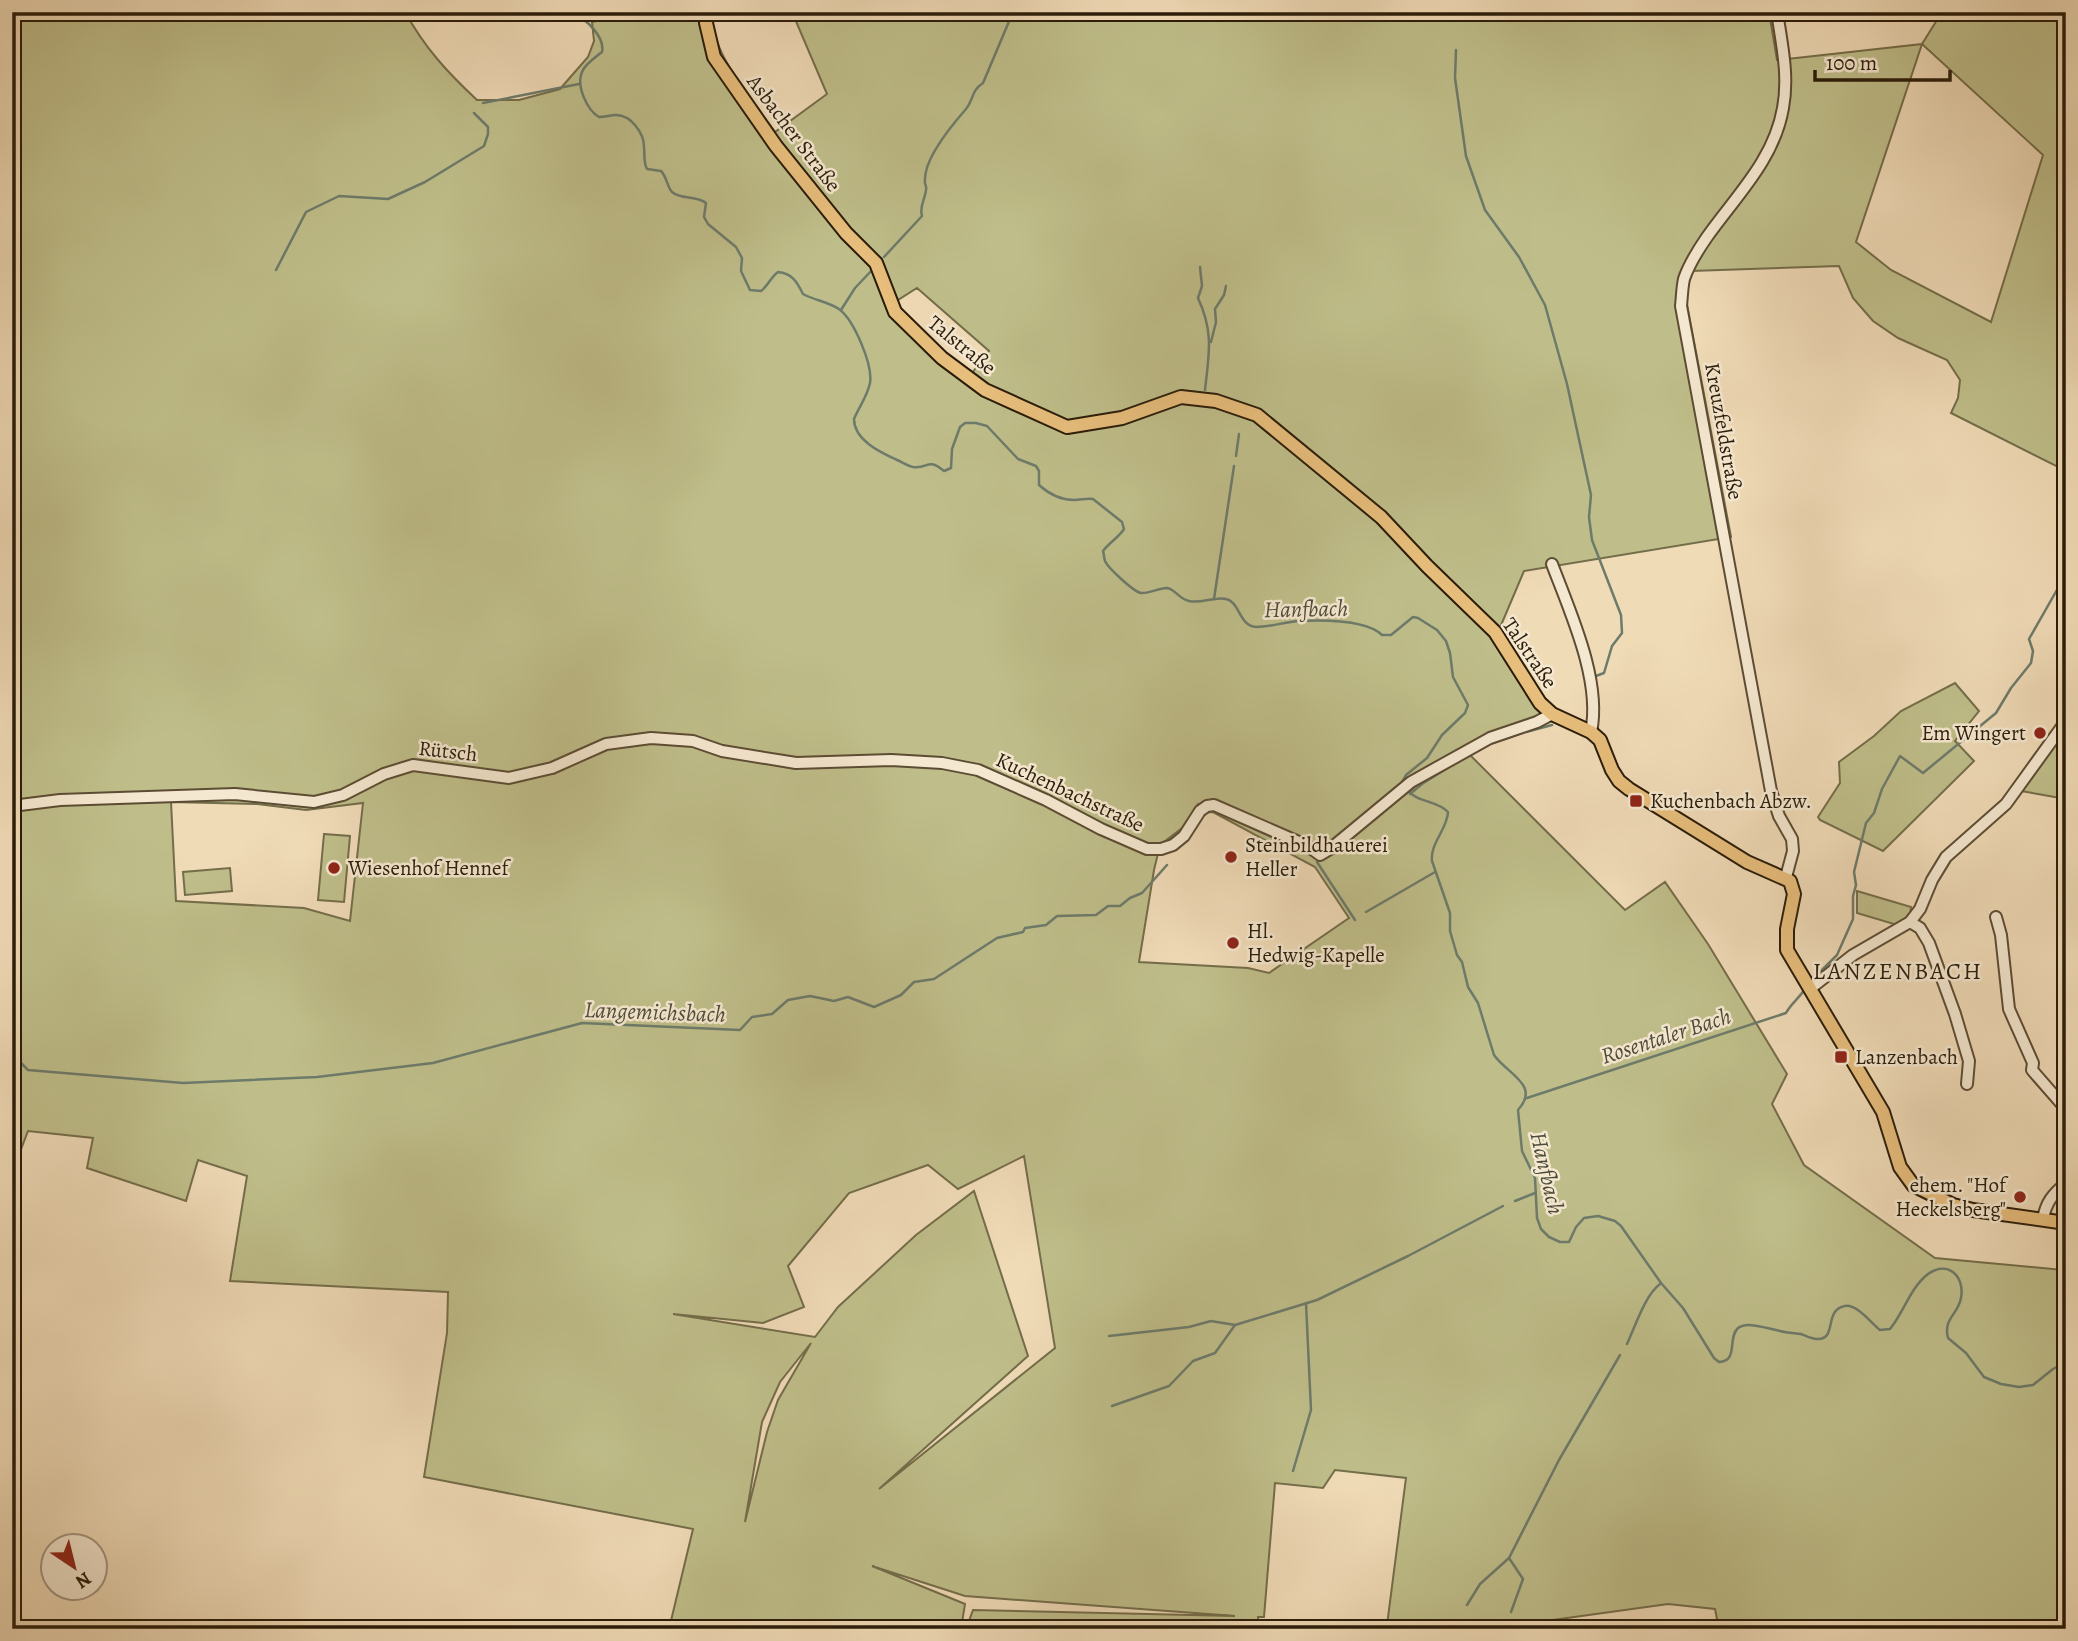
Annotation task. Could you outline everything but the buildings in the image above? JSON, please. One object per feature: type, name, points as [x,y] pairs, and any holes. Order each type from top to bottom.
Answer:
[{"type":"main road","name":"Asbacher Straße","points":[[707,12],[706,23],[714,57],[776,146],[846,233],[876,263]]},
{"type":"main road","name":"Talstraße","points":[[876,263],[895,312],[942,358],[985,390],[1067,427],[1122,418],[1181,397],[1216,401],[1257,415],[1381,517],[1495,632],[1540,703],[1552,714],[1591,732]]},
{"type":"main road","points":[[1591,732],[1600,740],[1619,781],[1629,789],[1747,862],[1786,877],[1792,885],[1794,894],[1787,929],[1787,950],[1883,1112],[1900,1167],[1913,1185],[1953,1205],[1973,1210],[2066,1223]]},
{"type":"street","name":"Kreuzfeldstraße","points":[[1777,12],[1787,73],[1783,110],[1772,144],[1751,179],[1690,264],[1683,282],[1681,306],[1771,791],[1779,816],[1792,839],[1793,851],[1786,877]]},
{"type":"street","points":[[1552,564],[1584,648],[1595,713],[1591,732]]},
{"type":"street","name":"Kuchenbachstraße","points":[[836,763],[891,760],[942,763],[978,770],[1147,849],[1161,849],[1173,845],[1184,836],[1200,811],[1214,805],[1308,846],[1320,855],[1411,782],[1490,738],[1552,714]]},
{"type":"street","points":[[1811,988],[1853,955],[1910,922],[1920,909],[1932,880],[1946,858],[2006,804],[2066,721]]},
{"type":"street","name":"Rütsch","points":[[12,806],[60,800],[235,794],[314,802],[343,795],[384,774],[413,765],[509,778],[552,768],[606,744],[651,738],[693,741],[722,751],[796,763],[836,763]]},
{"type":"street","points":[[1996,917],[2009,1009],[2033,1063],[2032,1070],[2066,1109]]},
{"type":"street","points":[[1910,922],[1920,928],[1929,943],[1955,1014],[1969,1062],[1966,1084]]},
{"type":"street","points":[[2043,1219],[2050,1197],[2066,1183]]},
{"type":"shaded area","points":[[12,12],[405,12],[437,59],[477,100],[519,100],[560,89],[588,57],[594,41],[592,22],[636,12],[712,12],[717,43],[725,59],[775,132],[827,94],[792,12],[1769,12],[1777,60],[1922,44],[1942,12],[2066,12],[2066,471],[1951,413],[1958,398],[1960,380],[1947,360],[1898,338],[1873,321],[1853,298],[1839,266],[1691,271],[1686,299],[1731,537],[1524,571],[1499,630],[1552,709],[1468,753],[1625,910],[1665,882],[1708,944],[1787,1074],[1772,1104],[1804,1165],[1935,1258],[2063,1270],[2066,1257],[2066,1629],[1719,1629],[1715,1609],[1668,1604],[1531,1623],[1463,1629],[1387,1625],[1406,1478],[1335,1470],[1323,1488],[1275,1483],[1264,1617],[1258,1617],[1259,1629],[966,1629],[973,1610],[1235,1616],[965,1596],[872,1566],[965,1604],[961,1629],[669,1629],[693,1529],[424,1477],[447,1333],[448,1292],[230,1281],[247,1176],[198,1160],[186,1201],[87,1168],[93,1138],[28,1131],[15,1165],[12,1165]],"holes":[[[1922,44],[2043,155],[1991,322],[1891,270],[1856,242]],[[917,288],[989,351],[972,373],[944,354],[898,310],[895,302]],[[171,802],[257,804],[306,810],[363,803],[350,921],[304,908],[176,901]],[[1198,804],[1315,867],[1349,918],[1269,973],[1248,968],[1139,962],[1160,845],[1182,828]],[[1024,1156],[1055,1348],[879,1489],[1028,1356],[974,1191],[916,1235],[838,1307],[815,1337],[673,1314],[763,1323],[804,1307],[788,1266],[849,1193],[928,1165],[958,1189]],[[811,1343],[778,1400],[767,1432],[745,1522],[762,1422],[780,1382]]]},
{"type":"shaded area","points":[[1955,683],[1979,711],[1955,741],[1974,761],[1883,851],[1820,820],[1818,817],[1840,783],[1839,762],[1874,736],[1901,711]]},
{"type":"shaded area","points":[[2066,727],[2066,795],[2060,798],[2021,791]]},
{"type":"shaded area","name":"Wiesenhof Hennef","points":[[324,834],[350,836],[344,902],[318,900]]},
{"type":"shaded area","points":[[230,868],[232,891],[185,895],[183,872]]},
{"type":"shaded area","points":[[1857,891],[1911,907],[1910,915],[1897,925],[1857,913]]},
{"type":"waterway","points":[[534,12],[538,17],[548,13]]},
{"type":"waterway","name":"Hanfbach","points":[[547,12],[554,16],[573,15],[594,29],[601,41],[602,52],[588,63],[582,72],[580,84],[587,103],[599,117],[616,115],[631,121],[642,136],[647,169],[661,171],[670,190],[676,194],[706,203],[704,217],[708,224],[736,247],[742,258],[741,271],[750,290],[761,291],[778,272],[787,274],[803,294],[839,309],[851,323],[869,365],[869,388],[854,419],[858,433],[869,444],[911,466],[931,464],[944,471],[951,468],[952,449],[960,427],[965,423],[987,426],[1018,459],[1036,466],[1039,471],[1039,485],[1047,491],[1064,499],[1093,499],[1122,522],[1124,529],[1103,551],[1105,560],[1111,569],[1141,593],[1167,588],[1189,601],[1226,599],[1234,604],[1246,623],[1256,627],[1299,621],[1330,621],[1354,623],[1382,635],[1391,635],[1413,617],[1437,630],[1446,641],[1453,677],[1468,705],[1465,713],[1442,735],[1427,758],[1406,775],[1402,782],[1404,785]]},
{"type":"waterway","points":[[884,257],[922,216],[929,161],[969,105],[976,89],[983,83],[1013,12]]},
{"type":"waterway","points":[[1456,50],[1455,78],[1466,156],[1485,210],[1519,257],[1545,305],[1567,384],[1591,495],[1589,517],[1592,540],[1621,615],[1622,633],[1612,646],[1604,673],[1596,676]]},
{"type":"waterway","points":[[483,103],[579,84]]},
{"type":"waterway","points":[[276,270],[306,212],[339,196],[388,199],[425,182],[484,146],[488,127],[474,113]]},
{"type":"waterway","points":[[1200,267],[1202,286],[1198,298],[1209,343],[1205,390]]},
{"type":"waterway","points":[[841,310],[855,288],[873,269]]},
{"type":"waterway","points":[[1211,342],[1216,322],[1215,309],[1226,286]]},
{"type":"waterway","points":[[1236,456],[1239,434]]},
{"type":"waterway","points":[[1214,599],[1234,466]]},
{"type":"waterway","name":"Rosentaler Bach","points":[[1813,979],[1837,955],[1853,919],[1856,885],[1854,872],[1866,823],[1874,813],[1882,789],[1900,756],[1923,773],[1996,713],[2031,663],[2033,651],[2029,639],[2066,574]]},
{"type":"waterway","points":[[1526,732],[1552,725]]},
{"type":"waterway","points":[[1490,744],[1513,736]]},
{"type":"waterway","points":[[1410,794],[1449,767]]},
{"type":"waterway","name":"Hanfbach","points":[[1407,790],[1448,812],[1432,854],[1432,861],[1450,913],[1450,931],[1457,955],[1462,962],[1468,987],[1478,1003],[1494,1055],[1524,1087],[1526,1094],[1518,1110],[1522,1151],[1535,1178],[1537,1218],[1541,1229],[1549,1237],[1560,1242],[1569,1242],[1584,1218],[1598,1216],[1615,1221],[1683,1308],[1719,1362],[1729,1358],[1733,1337],[1740,1327],[1756,1326],[1815,1339],[1823,1338],[1827,1335],[1834,1313],[1845,1306],[1859,1311],[1880,1330],[1890,1329],[1922,1280],[1935,1270],[1942,1269],[1954,1272],[1962,1290],[1959,1304],[1949,1321],[1948,1338],[1966,1353],[1984,1377],[2019,1387],[2033,1385],[2066,1362]]},
{"type":"waterway","name":"Langemichsbach","points":[[1205,812],[1219,812]]},
{"type":"waterway","name":"Langemichsbach","points":[[1235,820],[1311,855]]},
{"type":"waterway","name":"Langemichsbach","points":[[1317,862],[1355,920]]},
{"type":"waterway","name":"Langemichsbach","points":[[12,1054],[28,1070],[183,1083],[317,1077],[433,1063],[582,1023],[740,1030],[752,1017],[772,1014],[788,1000],[810,996],[834,1001],[848,997],[874,1007],[901,995],[914,982],[934,979],[997,938],[1023,932],[1025,928],[1046,925],[1057,916],[1096,915],[1108,906],[1120,906],[1142,893],[1167,865]]},
{"type":"waterway","name":"Langemichsbach","points":[[1366,912],[1435,872]]},
{"type":"waterway","name":"Rosentaler Bach","points":[[1527,1098],[1786,1013],[1805,989]]},
{"type":"waterway","points":[[1515,1201],[1535,1193]]},
{"type":"waterway","points":[[1112,1406],[1169,1386],[1193,1361],[1215,1353],[1235,1325],[1317,1300],[1503,1206]]},
{"type":"waterway","points":[[1627,1344],[1645,1303],[1660,1284]]},
{"type":"waterway","points":[[1293,1471],[1311,1410],[1306,1303]]},
{"type":"waterway","points":[[1109,1336],[1189,1327],[1211,1321],[1235,1325]]},
{"type":"waterway","points":[[1467,1605],[1480,1584],[1509,1558],[1559,1460],[1620,1355]]},
{"type":"waterway","points":[[1509,1558],[1523,1579],[1511,1612]]},
{"type":"place","name":"Em Wingert","points":[[2040,733]]},
{"type":"place","name":"Kuchenbach Abzw.","points":[[1636,801]]},
{"type":"place","name":"Steinbildhauerei Heller","points":[[1231,857]]},
{"type":"place","name":"Wiesenhof Hennef","points":[[334,868]]},
{"type":"place","name":"Hl. Hedwig-Kapelle","points":[[1233,943]]},
{"type":"place","name":"Lanzenbach","points":[[1841,1057]]},
{"type":"place","name":"ehem. \"Hof Heckelsberg\"","points":[[2020,1197]]},
{"type":"district","name":"LANZENBACH","points":[[1898,971]]}]
